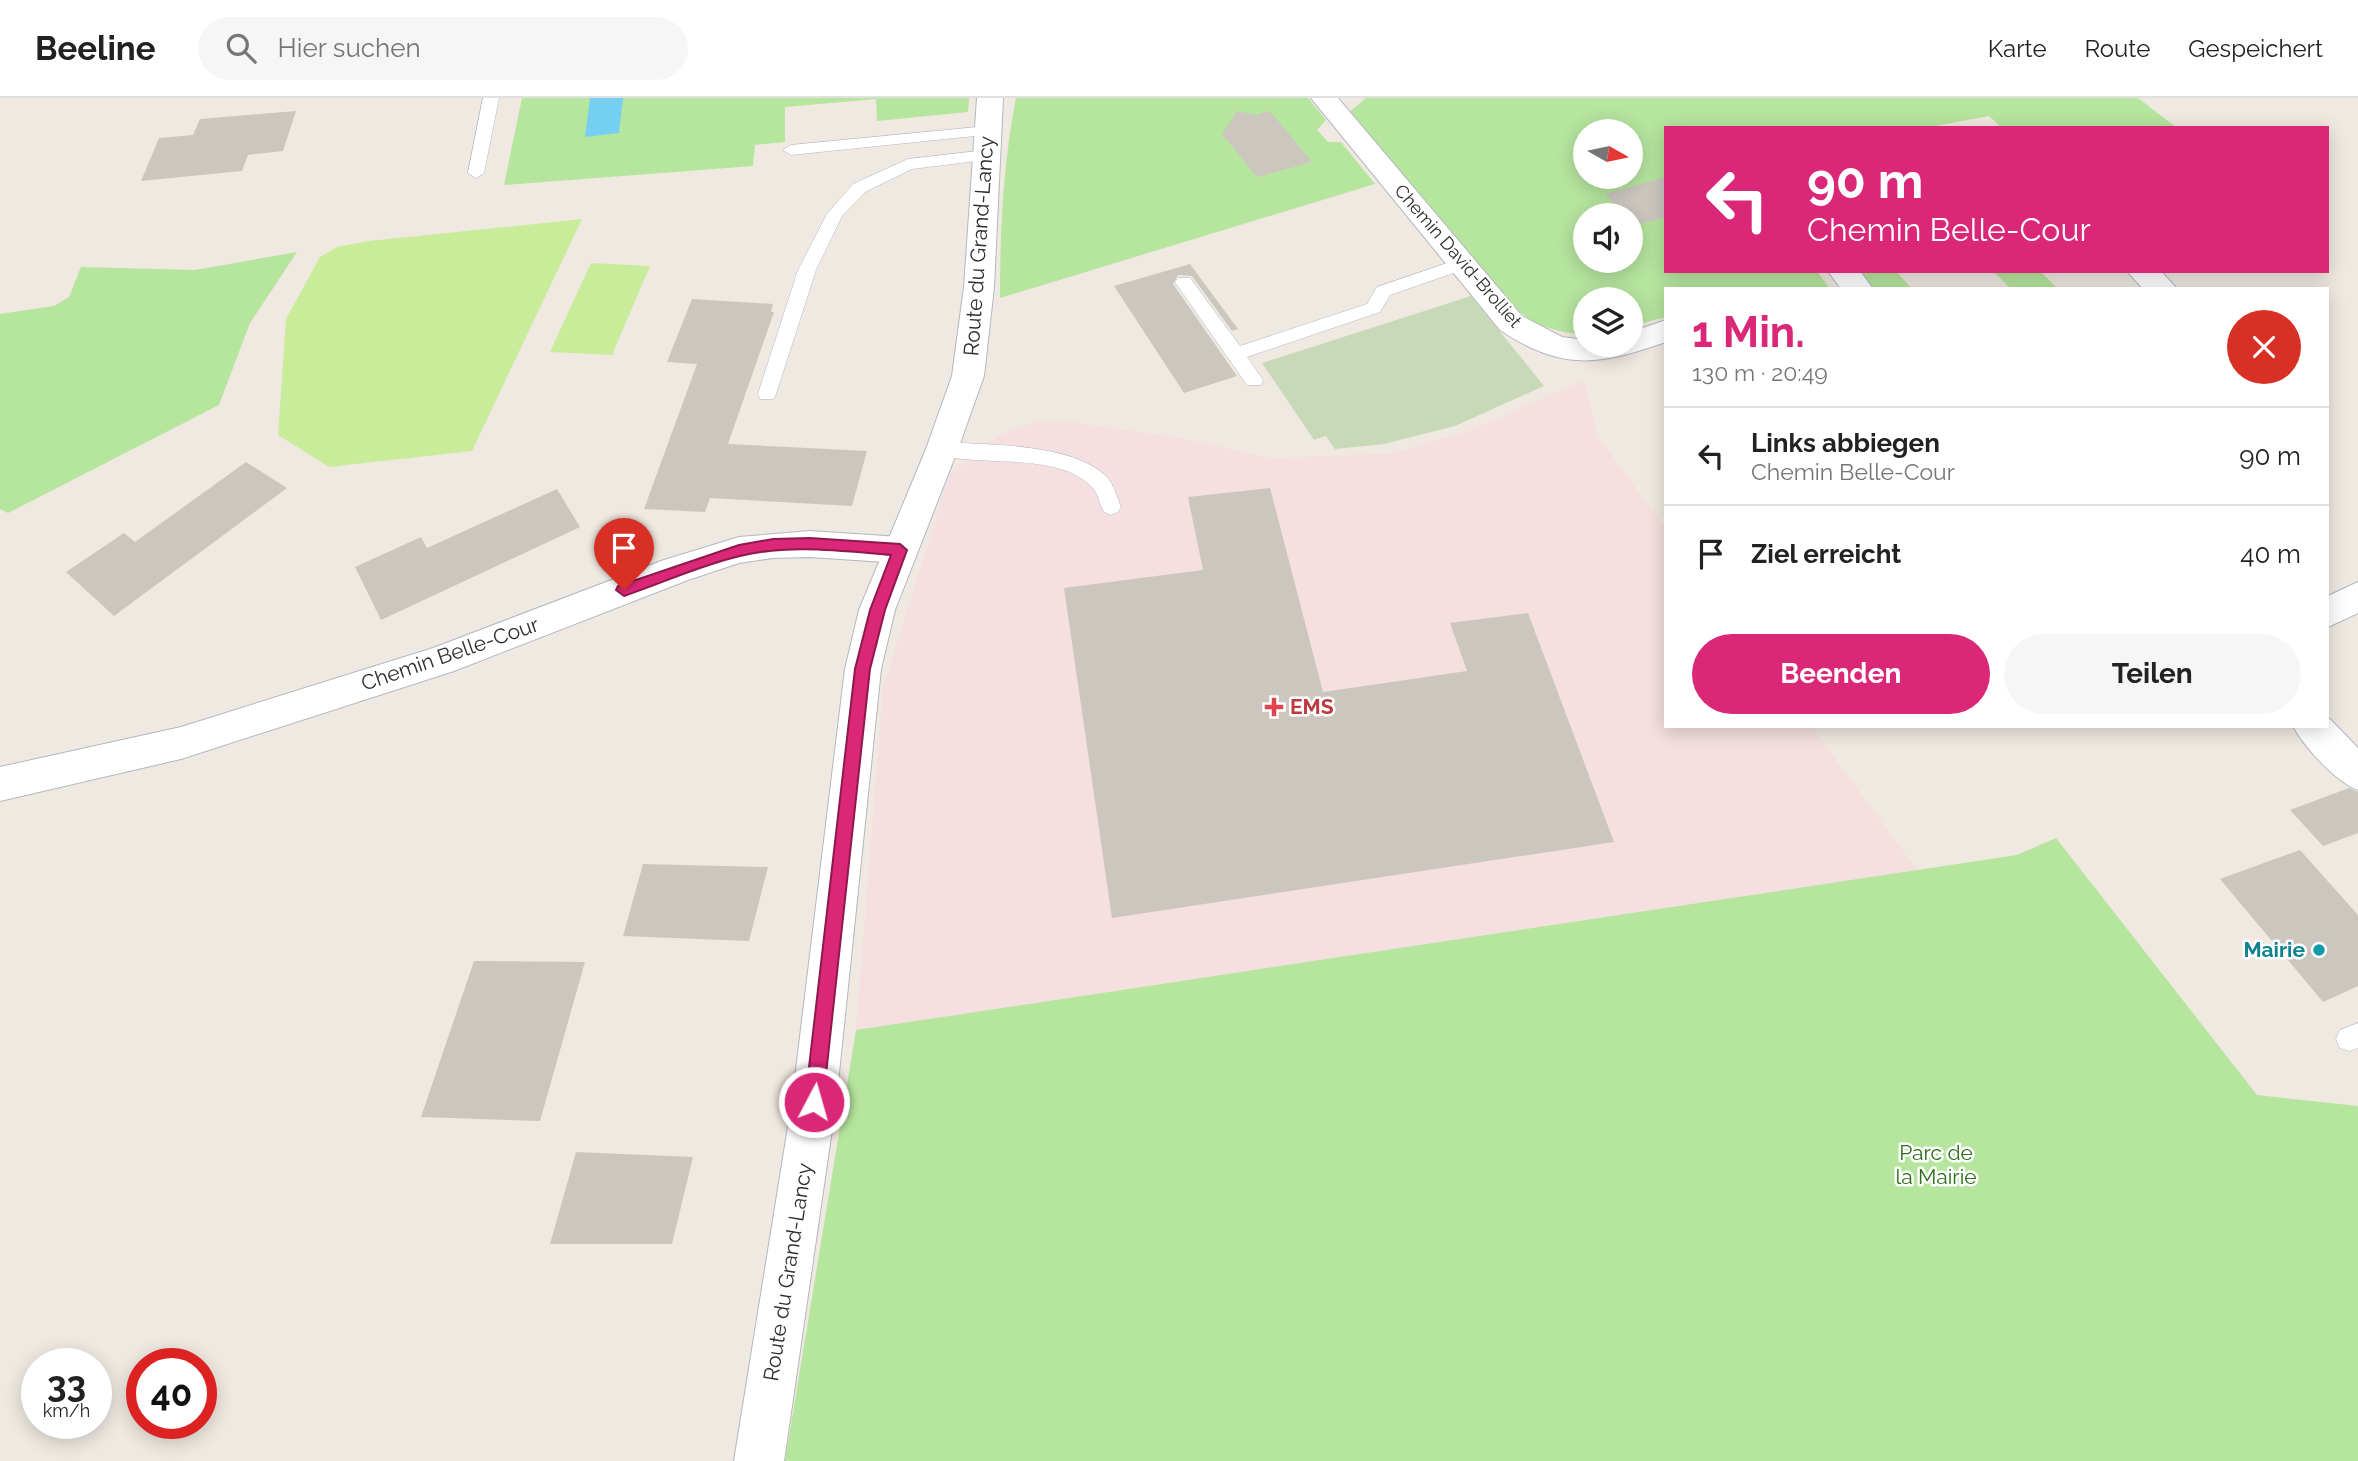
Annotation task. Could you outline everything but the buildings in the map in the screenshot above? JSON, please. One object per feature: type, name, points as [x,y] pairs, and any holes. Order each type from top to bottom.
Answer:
[{"type":"street","name":"Chemin David-Brolliet","points":[[1324,98],[1511,323],[1532,338],[1573,351]]},
{"type":"street","name":"Route du Grand-Lancy","points":[[759,1461],[814,1102],[863,669],[877,610],[942,449],[968,376],[973,342],[988,128]]},
{"type":"street","points":[[1845,273],[1856,287]]},
{"type":"street","points":[[2144,273],[2160,287]]},
{"type":"street","name":"Chemin David-Brolliet","points":[[1643,339],[1664,332]]},
{"type":"street","name":"Chemin Belle-Cour","points":[[0,784],[207,734],[441,660],[676,570],[739,550],[773,545],[810,544],[900,550]]},
{"type":"street","points":[[2329,612],[2358,596]]},
{"type":"street","points":[[2314,728],[2358,773]]},
{"type":"lane","points":[[476,173],[491,98]]},
{"type":"lane","points":[[791,150],[988,128]]},
{"type":"lane","points":[[767,394],[807,270],[835,214],[859,188],[988,128]]},
{"type":"lane","points":[[1236,354],[1374,308],[1382,291],[1462,264]]},
{"type":"lane","points":[[1184,282],[1254,380]]},
{"type":"lane","points":[[942,449],[1054,461],[1080,468],[1100,483],[1111,507]]},
{"type":"shaded area","name":"EMS","points":[[1584,380],[1597,435],[1664,526],[1664,728],[1812,728],[1917,870],[856,1030],[883,688],[949,476],[998,436],[1033,423],[1078,423],[1181,438],[1270,458],[1389,454],[1469,431]]},
{"type":"green space","points":[[522,98],[969,98],[968,112],[877,121],[876,99],[785,107],[785,142],[755,145],[753,166],[504,185]]},
{"type":"green space","points":[[1016,98],[1308,98],[1326,120],[1317,130],[1328,142],[1341,142],[1375,184],[1000,298],[1003,198]]},
{"type":"green space","points":[[1366,98],[2138,98],[2174,126],[2000,126],[1989,116],[1935,126],[1664,126],[1664,273],[1818,273],[1829,287],[1664,287],[1664,318],[1643,323],[1643,287],[1573,287],[1573,333],[1533,323],[1487,282],[1347,114]]},
{"type":"green space","points":[[582,219],[472,451],[329,467],[278,435],[286,319],[320,257],[337,247],[369,241]]},
{"type":"green space","points":[[297,252],[250,323],[219,405],[8,513],[0,509],[0,314],[54,306],[69,297],[81,267],[195,270]]},
{"type":"green space","points":[[591,263],[650,266],[612,355],[550,352]]},
{"type":"green space","points":[[1859,273],[1898,273],[1910,287],[1870,287]]},
{"type":"green space","points":[[1995,273],[2042,273],[2056,287],[2009,287]]},
{"type":"green space","points":[[1471,296],[1544,386],[1455,426],[1384,444],[1335,449],[1326,436],[1314,440],[1262,363]]},
{"type":"green space","name":"Parc de la Mairie","points":[[2056,838],[2257,1095],[2358,1106],[2358,1461],[785,1461],[856,1030],[2017,855]]},
{"type":"water","points":[[590,98],[623,98],[619,133],[585,137]]},
{"type":"place","name":"EMS","points":[[1274,707]]},
{"type":"place","name":"Mairie","points":[[2319,950]]},
{"type":"route","points":[[624,590],[739,550],[773,545],[810,544],[900,550],[877,610],[863,669],[814,1102]]}]
